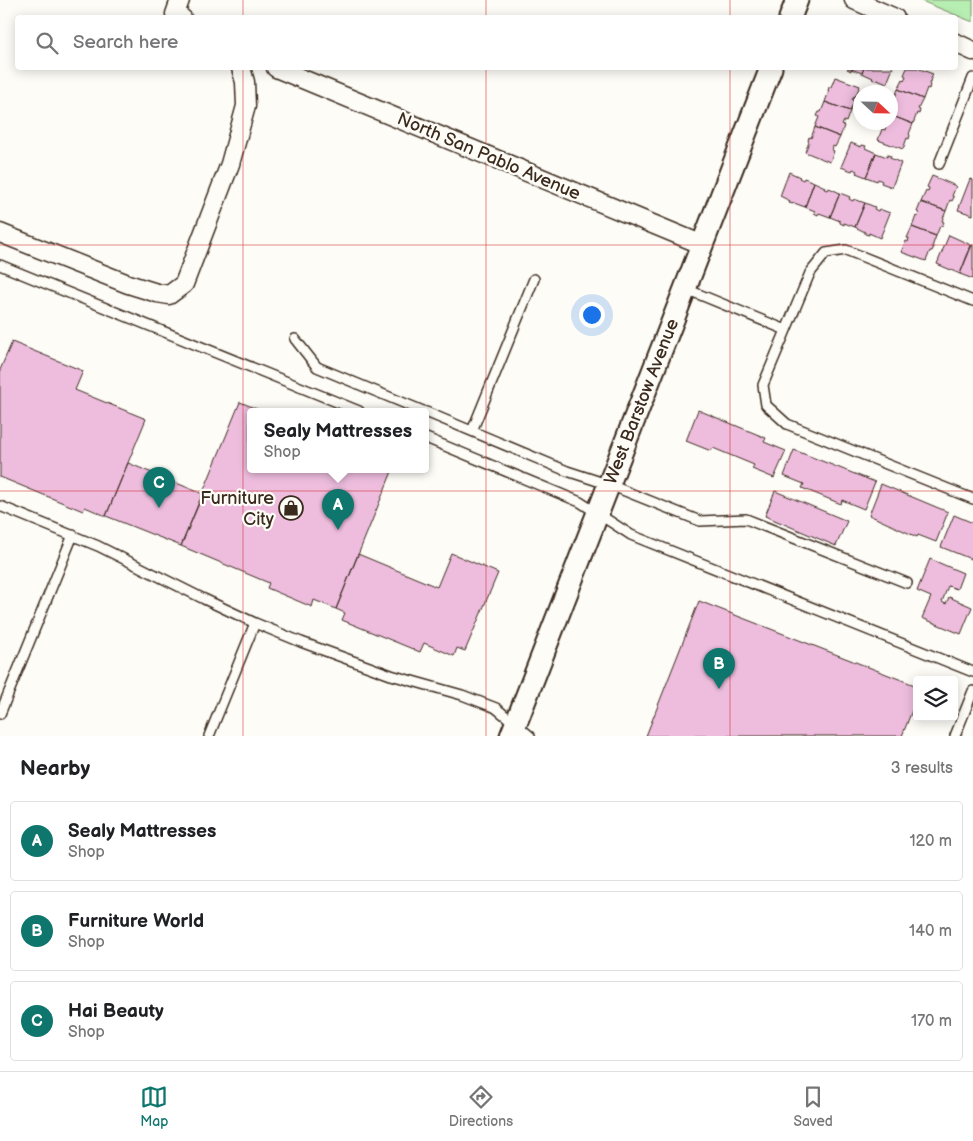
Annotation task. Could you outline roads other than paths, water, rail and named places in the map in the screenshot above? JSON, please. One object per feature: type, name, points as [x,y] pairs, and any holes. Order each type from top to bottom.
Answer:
[{"type":"street","points":[[177,15],[175,14],[180,0]]},
{"type":"street","points":[[791,15],[797,0]]},
{"type":"street","points":[[854,0],[888,15]]},
{"type":"street","points":[[958,44],[973,51]]},
{"type":"street","points":[[0,233],[128,284],[169,295],[176,291],[184,284],[230,164],[246,106],[245,82],[242,70]]},
{"type":"street","name":"North San Pablo Avenue","points":[[281,70],[703,245]]},
{"type":"street","name":"West Barstow Avenue","points":[[519,732],[598,514],[770,70]]},
{"type":"lane","points":[[939,164],[973,78]]},
{"type":"lane","points":[[973,301],[846,250],[826,254],[810,273],[764,385],[766,405],[787,424],[973,499]]},
{"type":"lane","points":[[0,264],[352,408]]},
{"type":"lane","points":[[472,431],[534,279]]},
{"type":"lane","points":[[686,289],[786,330]]},
{"type":"lane","points":[[295,339],[316,367],[414,408]]},
{"type":"lane","points":[[429,414],[567,471],[610,485],[700,521],[746,519],[907,584]]},
{"type":"lane","points":[[429,439],[580,502],[631,535],[973,672]]},
{"type":"lane","points":[[0,506],[98,546],[255,623],[382,672],[462,695],[496,708],[519,732]]},
{"type":"lane","points":[[0,714],[73,535]]},
{"type":"lane","points":[[209,736],[255,623]]},
{"type":"lane","points":[[955,736],[973,691]]},
{"type":"place","name":"Hai Beauty","points":[[159,508]]},
{"type":"place","name":"Furniture City","points":[[291,508]]},
{"type":"place","name":"Sealy Mattresses","points":[[338,530]]},
{"type":"place","name":"Furniture World","points":[[719,689]]}]
